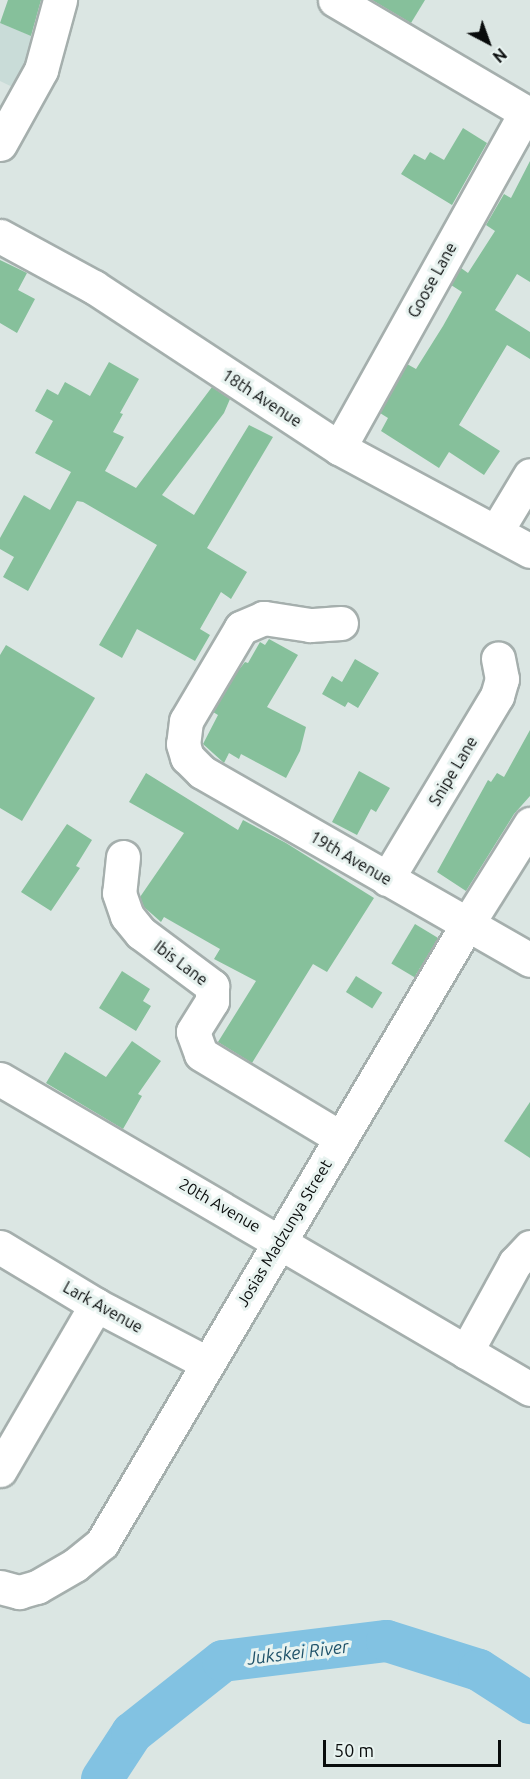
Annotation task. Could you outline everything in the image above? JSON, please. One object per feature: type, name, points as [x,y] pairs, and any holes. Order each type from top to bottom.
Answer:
[{"type":"street","points":[[0,144],[41,70],[60,0]]},
{"type":"street","points":[[335,0],[528,113]]},
{"type":"street","name":"Goose Lane","points":[[339,448],[528,113]]},
{"type":"street","name":"18th Avenue","points":[[0,236],[94,287],[339,448],[497,530],[530,551]]},
{"type":"street","points":[[497,530],[530,475]]},
{"type":"street","name":"19th Avenue","points":[[341,623],[310,625],[273,618],[246,624],[186,721],[183,744],[196,768],[530,960]]},
{"type":"street","name":"Snipe Lane","points":[[387,879],[497,696],[502,679],[498,658]]},
{"type":"street","name":"Josias Madzunya Street","points":[[0,1587],[19,1592],[37,1587],[75,1565],[102,1543],[468,923],[530,825]]},
{"type":"street","name":"Ibis Lane","points":[[123,857],[118,893],[127,916],[141,933],[213,987],[212,1001],[193,1032],[201,1054],[341,1138]]},
{"type":"street","name":"20th Avenue","points":[[0,1079],[281,1240],[530,1389]]},
{"type":"street","name":"Lark Avenue","points":[[0,1247],[96,1305],[207,1363]]},
{"type":"street","points":[[466,1352],[515,1263],[530,1247]]},
{"type":"street","points":[[0,1470],[96,1305]]},
{"type":"shaded area","points":[[48,0],[25,93],[0,81],[0,23],[32,36]]},
{"type":"building","points":[[8,0],[41,0],[31,36],[0,23]]},
{"type":"building","points":[[372,0],[425,0],[411,23]]},
{"type":"building","points":[[463,128],[487,143],[452,205],[401,174],[414,154],[425,160],[430,152],[444,160]]},
{"type":"building","points":[[530,161],[530,282],[517,274],[495,310],[530,332],[530,359],[507,345],[459,425],[500,451],[484,475],[449,452],[439,468],[381,431],[388,418],[380,413],[407,364],[416,369],[443,326],[462,292],[451,285],[461,268],[468,273],[495,231],[486,225],[504,194],[511,198]]},
{"type":"building","points":[[0,260],[27,273],[18,290],[35,299],[17,333],[0,323]]},
{"type":"building","points":[[109,362],[139,379],[120,413],[123,414],[113,432],[124,437],[105,471],[136,488],[212,387],[230,399],[224,413],[162,495],[194,515],[249,425],[273,437],[207,548],[247,572],[231,599],[221,592],[200,629],[210,635],[195,661],[137,629],[122,658],[99,645],[157,545],[83,502],[77,501],[28,591],[3,577],[14,557],[0,549],[0,538],[24,495],[50,510],[71,472],[35,453],[53,421],[35,411],[47,389],[58,395],[65,382],[90,396]]},
{"type":"building","points":[[269,639],[298,655],[267,707],[306,727],[300,751],[286,778],[241,754],[239,759],[229,753],[224,763],[203,744],[218,715],[213,712],[237,672],[245,662],[248,663],[260,642],[265,645]]},
{"type":"building","points":[[6,645],[95,698],[22,821],[0,808],[0,655]]},
{"type":"building","points":[[355,659],[379,673],[358,708],[348,702],[345,707],[322,694],[332,676],[342,682]]},
{"type":"building","points":[[530,730],[530,796],[514,814],[466,891],[437,872],[488,780],[491,782],[497,773],[504,777]]},
{"type":"building","points":[[359,771],[390,788],[376,812],[371,809],[357,835],[332,822]]},
{"type":"building","points":[[146,773],[238,830],[243,820],[286,843],[374,898],[327,972],[313,964],[252,1063],[218,1042],[256,981],[214,959],[220,949],[164,917],[161,922],[144,907],[140,897],[184,833],[129,802]]},
{"type":"building","points":[[67,824],[92,840],[76,866],[80,868],[51,911],[21,892]]},
{"type":"building","points":[[415,924],[438,938],[414,977],[391,963]]},
{"type":"building","points":[[122,971],[150,989],[143,1001],[151,1006],[136,1031],[99,1008]]},
{"type":"building","points":[[356,976],[382,992],[372,1009],[346,992]]},
{"type":"building","points":[[132,1041],[161,1061],[138,1094],[142,1096],[123,1129],[46,1083],[65,1052],[106,1077]]},
{"type":"building","points":[[530,1102],[530,1158],[504,1141]]},
{"type":"waterway","name":"Jukskei River","points":[[102,1779],[132,1733],[223,1661],[387,1641],[479,1670],[530,1703]]}]
